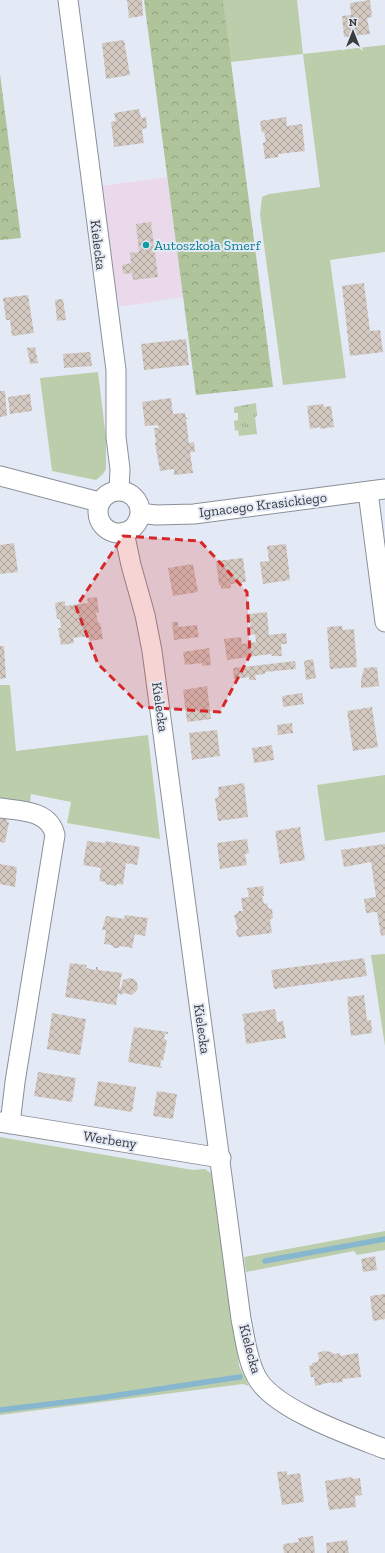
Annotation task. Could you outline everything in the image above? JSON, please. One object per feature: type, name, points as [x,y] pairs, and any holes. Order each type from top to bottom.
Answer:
[{"type":"street","name":"Kielecka","points":[[68,0],[116,370],[116,437],[120,469],[119,490]]},
{"type":"street","points":[[0,476],[99,502]]},
{"type":"street","points":[[119,490],[126,491],[132,495],[137,501],[140,508],[140,513],[137,523],[132,529],[118,533],[110,531],[104,527],[99,520],[97,513],[99,502],[106,494],[119,490]]},
{"type":"street","points":[[376,490],[385,622]]},
{"type":"street","name":"Ignacego Krasickiego","points":[[140,513],[156,515],[194,514],[376,490]]},
{"type":"street","name":"Kielecka","points":[[124,532],[130,565],[145,615],[152,651],[242,1319],[250,1362],[256,1377],[267,1390],[282,1402],[300,1413],[385,1450]]},
{"type":"street","points":[[0,808],[29,813],[45,818],[50,823],[55,834],[15,1082],[5,1123]]},
{"type":"street","name":"Werbeny","points":[[5,1123],[221,1158]]},
{"type":"highlighted area","points":[[123,536],[200,541],[247,592],[250,655],[220,712],[142,707],[98,664],[76,607]]},
{"type":"shaded area","points":[[167,177],[183,297],[119,307],[118,296],[115,296],[101,186]]},
{"type":"green space","points":[[144,0],[223,0],[273,387],[196,395]]},
{"type":"green space","points":[[223,0],[297,0],[303,54],[230,62]]},
{"type":"green space","points":[[385,45],[385,252],[330,260],[346,378],[283,385],[260,215],[262,197],[269,194],[320,187],[303,54]]},
{"type":"green space","points":[[0,74],[21,238],[0,240]]},
{"type":"green space","points":[[98,372],[106,438],[106,469],[96,480],[52,471],[40,378]]},
{"type":"green space","points":[[256,403],[257,416],[255,417],[257,434],[239,436],[238,430],[235,431],[234,421],[238,420],[238,413],[234,413],[234,407]]},
{"type":"green space","points":[[0,685],[10,685],[16,751],[148,735],[160,839],[67,823],[71,802],[31,794],[30,805],[0,800]]},
{"type":"green space","points":[[385,775],[385,832],[325,841],[317,785]]},
{"type":"green space","points":[[385,954],[385,1046],[371,955]]},
{"type":"green space","points":[[0,1137],[193,1170],[205,1169],[211,1173],[225,1253],[239,1366],[249,1386],[243,1384],[0,1415]]},
{"type":"green space","points":[[385,1231],[385,1250],[357,1255],[354,1251],[246,1272],[244,1257]]},
{"type":"building","points":[[127,0],[142,0],[143,16],[129,18]]},
{"type":"building","points":[[370,0],[372,17],[367,18],[370,34],[344,37],[342,16],[351,15],[350,3]]},
{"type":"building","points":[[124,40],[130,75],[106,79],[102,43]]},
{"type":"building","points":[[139,109],[141,118],[146,117],[147,128],[142,129],[144,143],[114,147],[111,122],[116,121],[114,113]]},
{"type":"building","points":[[286,117],[287,126],[302,124],[305,151],[278,154],[279,157],[265,159],[263,143],[266,142],[264,132],[262,133],[260,121]]},
{"type":"building","name":"Autoszkoła Smerf","points":[[151,222],[158,277],[133,280],[132,273],[123,274],[122,265],[131,263],[130,253],[139,252],[136,224]]},
{"type":"building","points":[[364,283],[370,331],[380,330],[383,352],[350,356],[342,286]]},
{"type":"building","points":[[28,295],[34,333],[12,336],[10,320],[6,320],[3,298]]},
{"type":"building","points":[[63,299],[66,320],[57,321],[55,300]]},
{"type":"building","points":[[186,339],[189,365],[144,370],[141,344]]},
{"type":"building","points":[[35,347],[38,363],[30,364],[27,348]]},
{"type":"building","points":[[90,352],[92,366],[64,368],[63,354]]},
{"type":"building","points":[[0,391],[5,391],[7,416],[0,417]]},
{"type":"building","points":[[30,394],[32,411],[10,414],[8,397]]},
{"type":"building","points":[[171,398],[173,414],[185,413],[186,418],[190,418],[186,419],[189,443],[194,442],[195,452],[190,452],[193,473],[174,475],[174,469],[160,471],[154,428],[159,428],[158,425],[145,426],[142,402]]},
{"type":"building","points":[[323,404],[324,407],[331,406],[334,427],[310,429],[307,406]]},
{"type":"building","points":[[14,543],[18,572],[0,574],[0,545]]},
{"type":"building","points":[[286,544],[290,580],[263,584],[260,562],[269,561],[267,546]]},
{"type":"building","points":[[243,558],[246,582],[231,584],[231,588],[221,589],[221,585],[219,585],[216,561]]},
{"type":"building","points":[[193,564],[198,592],[173,596],[168,568]]},
{"type":"building","points":[[97,597],[99,613],[96,613],[98,623],[100,623],[103,639],[90,641],[89,636],[73,638],[74,643],[61,645],[58,628],[61,628],[60,619],[57,619],[55,603],[65,601],[65,606],[88,603],[87,598]]},
{"type":"building","points":[[267,612],[269,635],[286,633],[287,644],[281,644],[282,656],[272,656],[271,654],[227,660],[224,639],[241,637],[242,644],[256,642],[255,634],[251,635],[249,614]]},
{"type":"building","points":[[172,622],[178,622],[178,627],[197,625],[199,637],[174,640]]},
{"type":"building","points":[[342,626],[343,630],[354,629],[357,667],[330,669],[327,627]]},
{"type":"building","points":[[0,646],[4,646],[6,678],[0,679]]},
{"type":"building","points":[[209,648],[211,665],[202,666],[202,663],[185,665],[183,652]]},
{"type":"building","points":[[313,659],[316,678],[306,680],[304,661]]},
{"type":"building","points":[[295,661],[296,669],[265,672],[265,674],[255,675],[256,680],[249,680],[249,677],[234,679],[233,668]]},
{"type":"building","points":[[377,667],[379,686],[361,688],[364,668]]},
{"type":"building","points":[[207,686],[211,719],[187,722],[183,690]]},
{"type":"building","points":[[302,693],[304,704],[283,707],[282,696]]},
{"type":"building","points":[[372,707],[378,747],[353,751],[347,711]]},
{"type":"building","points":[[292,723],[293,733],[278,735],[277,725]]},
{"type":"building","points":[[217,730],[220,756],[192,760],[189,733]]},
{"type":"building","points":[[272,745],[274,760],[254,763],[252,748]]},
{"type":"building","points":[[244,783],[248,817],[218,821],[215,798],[219,797],[218,787]]},
{"type":"building","points":[[0,818],[7,819],[7,822],[9,822],[5,843],[0,842]]},
{"type":"building","points":[[300,827],[305,860],[280,864],[275,831]]},
{"type":"building","points":[[247,839],[249,853],[245,854],[247,865],[220,869],[217,843]]},
{"type":"building","points":[[87,841],[105,843],[106,841],[140,847],[137,865],[126,863],[123,885],[117,884],[116,886],[99,881],[101,868],[83,865]]},
{"type":"building","points":[[385,844],[385,935],[381,936],[377,912],[366,913],[364,899],[376,897],[371,862],[344,867],[341,850]]},
{"type":"building","points":[[0,864],[17,867],[15,887],[0,884]]},
{"type":"building","points":[[263,886],[264,896],[262,896],[264,904],[267,903],[268,908],[272,909],[273,918],[270,920],[272,933],[239,937],[237,936],[236,930],[238,929],[234,916],[239,911],[243,911],[241,898],[249,897],[247,888]]},
{"type":"building","points":[[125,915],[148,918],[145,936],[135,934],[132,948],[121,946],[114,948],[112,945],[104,944],[106,930],[102,930],[106,916],[124,919]]},
{"type":"building","points":[[364,958],[367,976],[274,989],[271,970]]},
{"type":"building","points":[[70,963],[87,965],[86,968],[96,970],[96,967],[98,967],[98,970],[122,973],[119,989],[121,988],[123,980],[129,978],[134,979],[137,982],[138,989],[132,995],[124,993],[121,995],[118,993],[116,1005],[65,997]]},
{"type":"building","points":[[364,995],[367,1020],[371,1020],[372,1033],[351,1036],[347,997]]},
{"type":"building","points":[[275,1009],[277,1022],[283,1021],[286,1038],[246,1044],[245,1026],[242,1014]]},
{"type":"building","points":[[52,1013],[86,1019],[80,1055],[47,1049]]},
{"type":"building","points":[[134,1027],[168,1032],[168,1034],[165,1034],[164,1039],[167,1040],[163,1061],[161,1060],[160,1066],[162,1066],[162,1068],[128,1062]]},
{"type":"building","points":[[38,1072],[76,1078],[72,1102],[34,1096]]},
{"type":"building","points":[[98,1081],[136,1087],[132,1112],[94,1106]]},
{"type":"building","points":[[157,1091],[177,1094],[173,1119],[153,1116]]},
{"type":"building","points":[[375,1256],[377,1270],[363,1272],[361,1259]]},
{"type":"building","points":[[385,1294],[385,1319],[373,1321],[370,1296]]},
{"type":"building","points":[[323,1351],[332,1352],[333,1354],[340,1353],[340,1356],[358,1353],[361,1377],[343,1379],[343,1382],[332,1382],[315,1386],[314,1377],[311,1377],[309,1366],[312,1365],[312,1363],[317,1362],[319,1359],[318,1353]]},
{"type":"building","points":[[287,1471],[287,1475],[300,1473],[304,1502],[282,1505],[277,1472]]},
{"type":"building","points":[[352,1477],[353,1479],[360,1478],[362,1495],[355,1496],[356,1507],[329,1510],[325,1481]]},
{"type":"building","points":[[313,1536],[315,1553],[284,1553],[283,1544],[299,1542],[298,1538]]},
{"type":"building","points":[[347,1540],[349,1553],[327,1553],[326,1543]]},
{"type":"waterway","points":[[265,1261],[385,1239]]},
{"type":"waterway","points":[[0,1410],[99,1398],[240,1377]]},
{"type":"place","name":"Autoszkoła Smerf","points":[[146,245]]}]
